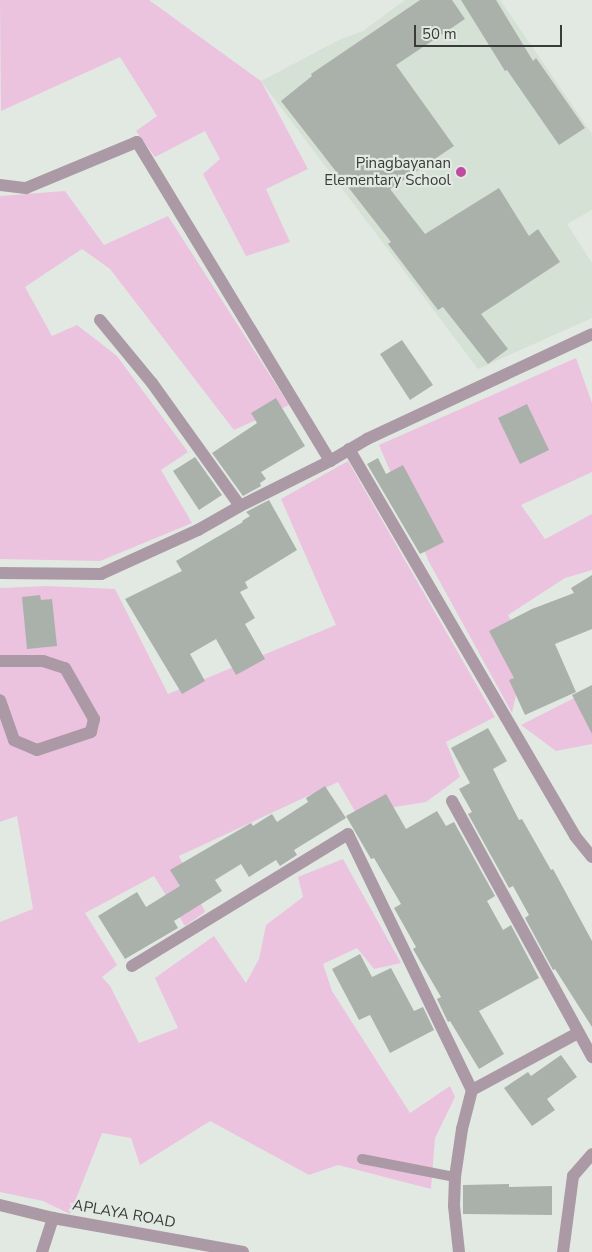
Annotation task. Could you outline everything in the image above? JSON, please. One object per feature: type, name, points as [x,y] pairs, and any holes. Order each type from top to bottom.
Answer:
[{"type":"street","points":[[0,185],[26,188],[137,142],[330,461]]},
{"type":"street","points":[[100,320],[152,383],[240,506]]},
{"type":"street","points":[[0,573],[101,574],[198,530],[240,506],[330,461],[349,449],[592,334]]},
{"type":"street","points":[[349,449],[575,836],[592,857]]},
{"type":"street","points":[[0,662],[43,661],[65,668],[94,718],[91,732],[37,750],[14,740],[0,700]]},
{"type":"street","points":[[452,801],[592,1057]]},
{"type":"street","points":[[132,966],[348,834],[472,1090],[462,1129],[455,1177],[454,1206],[459,1252]]},
{"type":"street","points":[[472,1090],[578,1033]]},
{"type":"street","points":[[562,1252],[573,1176],[592,1154]]},
{"type":"street","name":"APLAYA ROAD","points":[[0,1205],[53,1218],[243,1252]]},
{"type":"street","points":[[42,1252],[53,1218]]},
{"type":"lane","points":[[362,1159],[455,1177]]},
{"type":"shaded area","points":[[0,0],[149,0],[261,81],[308,169],[266,189],[290,242],[246,256],[203,174],[220,159],[205,131],[155,157],[136,131],[157,116],[120,57],[1,111]]},
{"type":"shaded area","name":"Pinagbayanan Elementary School","points":[[405,0],[500,0],[592,134],[592,210],[567,224],[592,263],[592,318],[478,369],[261,81],[339,40],[363,31]]},
{"type":"shaded area","points":[[65,191],[104,245],[168,216],[289,405],[234,430],[110,269],[82,249],[25,287],[52,336],[77,325],[117,356],[188,452],[161,470],[192,523],[100,561],[0,559],[0,196]]},
{"type":"shaded area","points":[[576,358],[592,403],[592,472],[521,505],[545,539],[592,514],[592,570],[565,578],[508,615],[533,659],[518,685],[512,713],[429,562],[379,445]]},
{"type":"shaded area","points":[[348,461],[495,717],[446,742],[460,777],[426,802],[356,813],[338,782],[179,856],[205,912],[185,926],[154,876],[85,913],[117,965],[102,977],[110,986],[139,1043],[178,1028],[155,978],[214,936],[246,983],[259,959],[266,925],[303,897],[298,877],[343,859],[401,963],[374,969],[357,948],[323,964],[332,991],[410,1113],[450,1086],[455,1097],[435,1138],[431,1189],[338,1165],[309,1175],[210,1121],[140,1165],[131,1138],[102,1133],[70,1214],[43,1201],[0,1192],[0,922],[33,909],[17,816],[0,822],[0,588],[47,586],[115,589],[168,694],[336,625],[281,499]]},
{"type":"shaded area","points":[[592,689],[592,744],[556,751],[521,725]]},
{"type":"building","points":[[420,0],[452,0],[465,19],[396,65],[454,146],[390,189],[425,234],[499,188],[529,236],[538,229],[560,262],[481,314],[508,349],[488,364],[443,307],[438,310],[388,244],[391,242],[281,101],[312,76],[311,74]]},
{"type":"building","points":[[461,0],[496,0],[533,61],[536,58],[585,128],[559,145],[507,70],[505,71]]},
{"type":"building","points":[[402,340],[433,385],[410,400],[380,354]]},
{"type":"building","points":[[276,398],[305,446],[261,472],[266,479],[260,483],[261,486],[243,496],[212,453],[257,423],[251,413]]},
{"type":"building","points":[[527,404],[549,450],[520,464],[498,418]]},
{"type":"building","points":[[195,457],[222,495],[199,510],[173,471]]},
{"type":"building","points":[[378,458],[386,474],[403,465],[444,542],[420,554],[367,464]]},
{"type":"building","points":[[269,500],[297,550],[245,582],[248,588],[240,592],[255,618],[245,624],[265,659],[236,675],[216,639],[190,654],[205,681],[182,694],[125,599],[182,571],[176,561],[243,522],[250,516],[246,512]]},
{"type":"building","points":[[592,575],[592,629],[555,644],[576,692],[525,715],[509,680],[514,678],[489,631],[532,609],[574,593],[571,588]]},
{"type":"building","points":[[40,595],[41,600],[52,599],[57,646],[27,649],[22,597]]},
{"type":"building","points":[[592,685],[592,734],[572,695]]},
{"type":"building","points":[[488,728],[507,761],[493,769],[519,820],[522,819],[551,870],[553,869],[592,941],[592,1027],[555,969],[553,970],[525,918],[529,915],[513,886],[509,888],[468,814],[472,812],[459,789],[470,783],[451,748]]},
{"type":"building","points":[[325,786],[346,818],[294,850],[297,855],[280,866],[276,860],[249,877],[241,864],[215,880],[222,891],[174,921],[178,928],[125,959],[98,916],[137,892],[146,907],[180,886],[170,870],[251,823],[253,826],[272,814],[277,822],[308,802],[306,798]]},
{"type":"building","points":[[386,794],[406,829],[437,811],[446,826],[454,822],[495,896],[487,901],[503,930],[511,925],[539,978],[479,1011],[504,1054],[479,1069],[450,1021],[448,1022],[437,999],[441,997],[413,949],[416,947],[394,908],[401,904],[374,858],[371,859],[346,816]]},
{"type":"building","points":[[360,954],[372,977],[391,968],[414,1011],[423,1007],[434,1030],[390,1053],[370,1015],[359,1020],[332,969]]},
{"type":"building","points":[[561,1055],[577,1077],[547,1099],[555,1110],[532,1126],[504,1088],[528,1072],[531,1076]]},
{"type":"building","points":[[509,1184],[509,1187],[552,1186],[552,1215],[463,1214],[463,1185]]},
{"type":"place","name":"Pinagbayanan Elementary School","points":[[461,172]]}]
